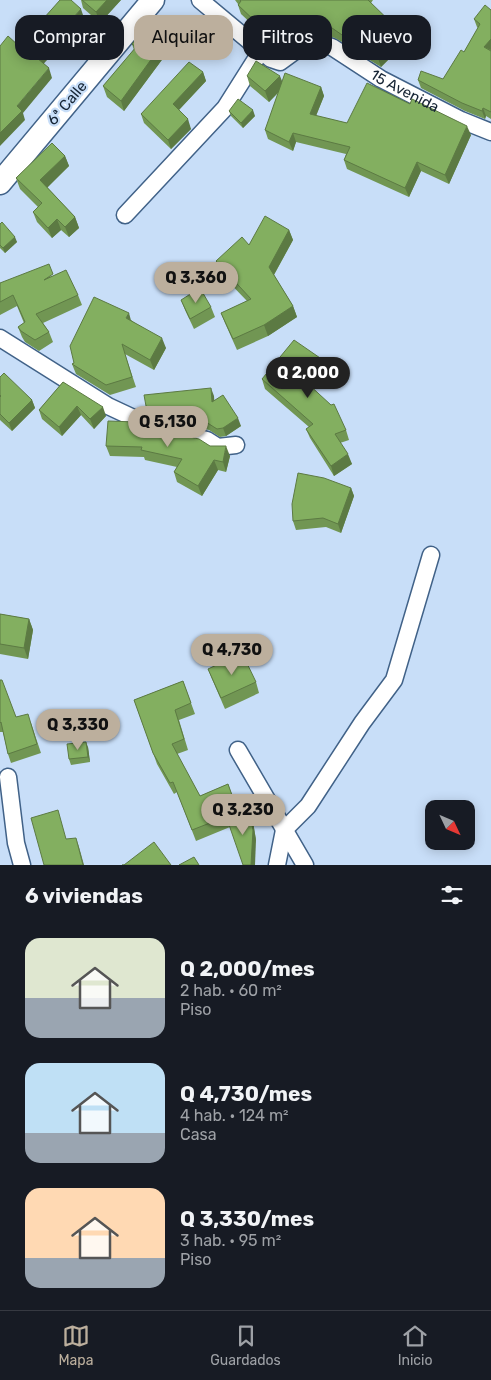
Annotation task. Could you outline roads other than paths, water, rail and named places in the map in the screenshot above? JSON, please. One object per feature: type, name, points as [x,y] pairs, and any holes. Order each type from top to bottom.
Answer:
[{"type":"main road","name":"6ª Calle","points":[[0,183],[153,0]]},
{"type":"street","name":"15 Avenida","points":[[200,0],[243,36]]},
{"type":"street","name":"15 Avenida","points":[[332,47],[381,79],[461,120],[491,132]]},
{"type":"street","points":[[125,215],[225,108],[255,60]]},
{"type":"street","points":[[0,338],[108,406],[155,428],[207,440],[218,447],[236,445]]},
{"type":"street","points":[[277,865],[284,830],[308,806],[362,723],[394,680],[431,556]]},
{"type":"street","points":[[238,750],[305,865]]},
{"type":"street","points":[[8,777],[16,843],[22,865]]}]
